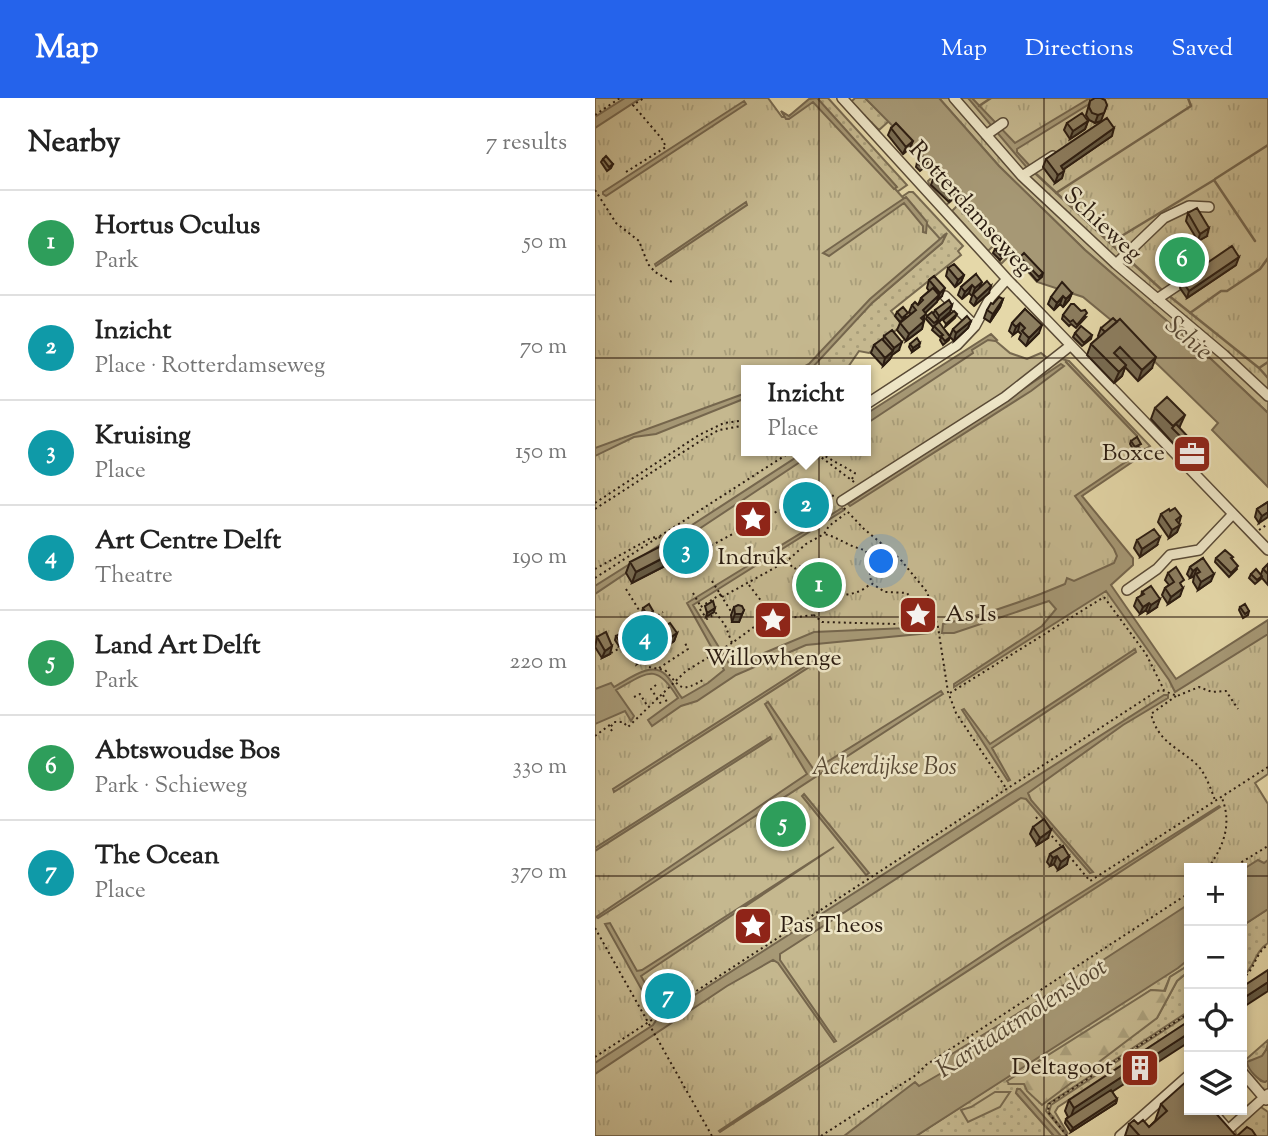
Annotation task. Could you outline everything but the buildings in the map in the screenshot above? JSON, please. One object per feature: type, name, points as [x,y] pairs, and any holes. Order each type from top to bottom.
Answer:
[{"type":"street","name":"Rotterdamseweg","points":[[842,98],[1070,346],[1268,550]]},
{"type":"street","name":"Schieweg","points":[[954,98],[988,133],[1022,176],[1116,264],[1159,298],[1268,396]]},
{"type":"street","points":[[988,133],[1001,124]]},
{"type":"street","points":[[1022,176],[1066,148]]},
{"type":"street","points":[[1116,264],[1164,218],[1189,206],[1209,207]]},
{"type":"street","points":[[1159,298],[1201,270]]},
{"type":"street","points":[[871,402],[957,345],[975,326],[990,298],[1007,279]]},
{"type":"street","points":[[945,296],[975,326]]},
{"type":"street","points":[[842,501],[1005,397],[1070,346]]},
{"type":"street","points":[[1127,590],[1157,569],[1170,555],[1199,550],[1233,514]]},
{"type":"street","points":[[1215,1115],[1231,1133],[1267,1098],[1247,1077]]},
{"type":"street","points":[[1120,1136],[1184,1083]]},
{"type":"path","points":[[595,115],[621,98]]},
{"type":"path","points":[[626,172],[666,147],[633,106],[644,98]]},
{"type":"path","points":[[595,190],[616,223],[639,241],[648,264],[655,272],[672,282]]},
{"type":"path","points":[[595,503],[699,435],[724,423],[741,421]]},
{"type":"path","points":[[595,509],[708,436],[719,430],[741,426]]},
{"type":"path","points":[[595,578],[784,456]]},
{"type":"path","points":[[820,456],[862,489]]},
{"type":"path","points":[[823,456],[855,474],[851,480]]},
{"type":"path","points":[[595,569],[650,538],[661,537],[678,553],[690,555],[812,498],[829,495],[842,501],[847,512],[900,559],[927,592],[934,611],[949,694],[957,713],[1007,789]]},
{"type":"path","points":[[701,607],[787,561],[806,544],[824,534],[829,526],[847,512]]},
{"type":"path","points":[[818,593],[848,595],[867,588],[871,583],[865,550],[850,547],[829,534],[824,534]]},
{"type":"path","points":[[787,561],[794,569],[811,562],[824,580],[818,593],[814,615]]},
{"type":"path","points":[[713,583],[732,613]]},
{"type":"path","points":[[788,618],[814,615],[829,624],[896,624],[912,621],[918,608],[907,593],[885,592],[871,583]]},
{"type":"path","points":[[748,584],[765,607]]},
{"type":"path","points":[[626,589],[647,623],[652,639]]},
{"type":"path","points":[[694,595],[707,619],[716,613],[732,643]]},
{"type":"path","points":[[949,694],[1104,597],[1146,654],[1164,691]]},
{"type":"path","points":[[777,605],[788,618],[785,630],[774,635],[763,631],[759,626],[759,613],[765,607],[777,605]]},
{"type":"path","points":[[647,623],[663,612]]},
{"type":"path","points":[[596,735],[620,721],[628,727],[673,682],[759,626]]},
{"type":"path","points":[[611,653],[647,630]]},
{"type":"path","points":[[659,669],[688,649],[684,641]]},
{"type":"path","points":[[626,644],[630,652]]},
{"type":"path","points":[[649,667],[665,670],[673,682],[687,689],[705,678]]},
{"type":"path","points":[[656,685],[651,689],[661,704]]},
{"type":"path","points":[[1215,801],[1205,775],[1195,762],[1178,752],[1160,735],[1151,714],[1177,696],[1199,687],[1212,692],[1226,691],[1238,709]]},
{"type":"path","points":[[595,1057],[1157,691],[1177,696]]},
{"type":"path","points":[[634,697],[640,694],[649,708]]},
{"type":"path","points":[[662,694],[668,704]]},
{"type":"path","points":[[612,724],[612,731]]},
{"type":"path","points":[[1036,817],[1090,881],[1268,767]]},
{"type":"path","points":[[1212,863],[1226,834],[1228,822],[1221,797]]},
{"type":"path","points":[[1240,863],[1268,846]]},
{"type":"path","points":[[821,1136],[1184,896]]},
{"type":"path","points":[[595,928],[712,1136]]},
{"type":"path","points":[[1247,976],[1260,950],[1268,945]]},
{"type":"path","points":[[1067,1136],[1048,1112],[1049,1104],[1184,1016]]},
{"type":"green space","name":"Ackerdijkse Bos","points":[[595,98],[768,98],[782,117],[787,117],[815,100],[942,241],[870,301],[811,365],[741,365],[741,456],[871,456],[871,416],[991,337],[1010,353],[1027,359],[1041,353],[1055,364],[1062,359],[1069,361],[1150,446],[1079,496],[1124,559],[1106,579],[1177,687],[1268,629],[1268,774],[1255,783],[1268,804],[1268,862],[1247,877],[1247,863],[1184,863],[1184,917],[851,1136],[595,1136]]},
{"type":"green space","points":[[816,98],[828,98],[907,185],[897,192],[894,189],[896,186]]},
{"type":"green space","points":[[855,98],[865,98],[889,121],[879,130],[851,102]]},
{"type":"green space","points":[[939,98],[1268,98],[1268,413],[1212,360],[1085,250],[999,166]]},
{"type":"green space","points":[[938,172],[1011,254],[1001,264],[999,260],[1006,253],[997,242],[988,251],[952,211],[960,203],[955,198],[946,205],[929,184],[928,181]]},
{"type":"green space","points":[[909,192],[913,192],[963,246],[958,251],[961,255],[891,311],[902,325],[869,353],[859,351],[849,365],[812,365],[872,303],[942,243],[945,234],[940,241],[825,249]]},
{"type":"green space","points":[[1268,909],[1268,943],[1247,972],[1247,926],[1247,923]]},
{"type":"green space","points":[[1184,962],[1184,968],[1170,977],[1164,991],[1151,990],[1010,1084],[1025,1084],[1157,1018],[1177,981],[1184,975],[1184,1014],[1048,1104],[1046,1111],[1067,1136],[1061,1136],[1018,1089],[1016,1093],[1054,1136],[916,1136]]},
{"type":"green space","points":[[1184,968],[1184,975],[1177,981],[1157,1018],[1042,1105],[1027,1091],[1024,1084],[1009,1084],[1007,1081],[1151,990],[1165,991],[1170,977]]},
{"type":"green space","points":[[1184,1017],[1184,1024],[1058,1107],[1055,1112],[1068,1134],[1049,1112],[1051,1105]]},
{"type":"green space","points":[[1268,1040],[1265,1053],[1248,1066],[1261,1081],[1268,1080],[1268,1090],[1263,1091],[1247,1075],[1247,1059]]},
{"type":"green space","points":[[995,1092],[1010,1092],[1000,1107],[968,1122],[961,1110]]},
{"type":"green space","points":[[1258,1105],[1268,1112],[1268,1136],[1237,1136],[1233,1126]]},
{"type":"water","points":[[625,98],[641,98],[595,128],[595,117]]},
{"type":"water","points":[[817,98],[897,187],[894,189],[813,102],[789,119],[786,119],[781,111],[789,116],[809,99]]},
{"type":"water","points":[[865,98],[939,98],[999,166],[1085,250],[1212,360],[1268,413],[1268,487],[1212,430],[1218,423],[1117,325],[1083,297],[1037,282],[938,172]]},
{"type":"water","points":[[968,98],[972,98],[1015,143],[1090,98],[1099,98],[1017,149],[1032,168],[1028,169]]},
{"type":"water","points":[[744,101],[746,104],[606,196],[603,194],[603,192]]},
{"type":"water","points":[[906,197],[927,222],[926,233],[904,203],[829,256],[823,253]]},
{"type":"water","points":[[746,202],[747,205],[656,266],[655,264]]},
{"type":"water","points":[[947,233],[942,243],[872,303],[815,365],[807,365],[870,299]]},
{"type":"water","points":[[991,334],[997,340],[988,340],[972,350],[973,353],[871,421],[871,411]]},
{"type":"water","points":[[1061,364],[1064,366],[1031,391],[850,506],[848,504]]},
{"type":"water","points":[[741,395],[741,400],[656,434],[634,437],[595,456],[595,448]]},
{"type":"water","points":[[1145,449],[1147,452],[1082,496],[1133,558],[1133,565],[1111,585],[1176,679],[1268,620],[1268,634],[1175,692],[1106,591],[954,687],[954,684],[1042,626],[1056,609],[1049,601],[954,633],[942,633],[943,624],[1020,602],[1065,584],[1067,578],[1074,581],[1114,563],[1117,556],[1114,549],[1075,496]]},
{"type":"water","points":[[798,456],[809,456],[687,537],[676,543],[672,538]]},
{"type":"water","points":[[842,508],[844,510],[693,605],[731,667],[814,632],[930,627],[933,629],[930,633],[806,645],[736,675],[652,726],[648,720],[678,698],[664,679],[657,675],[644,675],[616,690],[634,716],[631,721],[625,711],[595,724],[595,689],[611,683],[614,687],[647,670],[654,670],[666,675],[682,698],[724,670],[687,603]]},
{"type":"water","points":[[663,543],[673,553],[684,558],[711,557],[695,562],[680,562],[659,551],[595,594],[595,586]]},
{"type":"water","points":[[1135,649],[1136,652],[992,748],[1010,780],[1008,781],[962,710],[964,709],[990,744]]},
{"type":"water","points":[[826,653],[828,655],[614,792],[613,789]]},
{"type":"water","points":[[941,691],[943,694],[614,908],[596,917],[807,774],[765,704],[768,702],[814,770]]},
{"type":"water","points":[[1164,695],[1168,695],[1168,698],[1123,725],[1028,793],[1031,800],[1093,872],[1090,873],[1026,799],[1021,798],[780,954],[780,960],[836,1041],[834,1042],[778,963],[773,960],[727,986],[595,1074],[595,1063],[653,1025],[657,1019]]},
{"type":"water","points":[[770,737],[771,739],[595,851],[595,848]]},
{"type":"water","points":[[804,794],[869,873],[866,875],[802,796]]},
{"type":"water","points":[[1220,807],[719,1131],[1003,942]]},
{"type":"water","points":[[834,847],[641,976],[659,1007],[653,1010],[605,924],[610,923],[637,971],[642,970]]},
{"type":"water","points":[[1258,860],[1264,863],[1268,860],[1268,909],[1247,923],[1247,867]]},
{"type":"water","name":"Karitaatmolensloot","points":[[1184,907],[1184,963],[1178,968],[916,1136],[844,1136],[915,1082],[919,1086],[945,1071],[947,1057]]},
{"type":"water","points":[[1268,1047],[1268,1080],[1265,1082],[1254,1074],[1247,1062],[1262,1056]]},
{"type":"water","points":[[1017,1089],[1020,1089],[1061,1136],[1054,1136],[1016,1093]]},
{"type":"waterway","points":[[979,106],[991,98]]},
{"type":"waterway","points":[[1056,193],[1191,106],[1188,98]]},
{"type":"waterway","points":[[1215,179],[1268,145]]},
{"type":"waterway","points":[[1035,173],[1123,255]]},
{"type":"waterway","points":[[1110,243],[1214,180],[1255,241]]},
{"type":"waterway","name":"Schie","points":[[1190,313],[1221,291],[1227,291],[1260,269],[1268,258]]},
{"type":"waterway","points":[[1128,259],[1163,291]]},
{"type":"waterway","name":"Schie","points":[[1168,295],[1268,378]]},
{"type":"waterway","points":[[1066,362],[1137,436]]},
{"type":"waterway","points":[[1259,368],[1268,362]]},
{"type":"place","name":"Abtswoudse Bos","points":[[1182,260]]},
{"type":"place","name":"Boxce","points":[[1192,454]]},
{"type":"place","name":"Inzicht","points":[[806,505]]},
{"type":"place","name":"Indruk","points":[[753,519]]},
{"type":"place","name":"Kruising","points":[[686,551]]},
{"type":"place","name":"Hortus Oculus","points":[[819,585]]},
{"type":"place","name":"As Is","points":[[918,615]]},
{"type":"place","name":"Willowhenge","points":[[773,620]]},
{"type":"place","name":"Art Centre Delft","points":[[645,638]]},
{"type":"place","name":"Land Art Delft","points":[[783,824]]},
{"type":"place","name":"Pas Theos","points":[[753,926]]},
{"type":"place","name":"The Ocean","points":[[668,996]]},
{"type":"place","name":"Deltagoot","points":[[1140,1068]]}]
